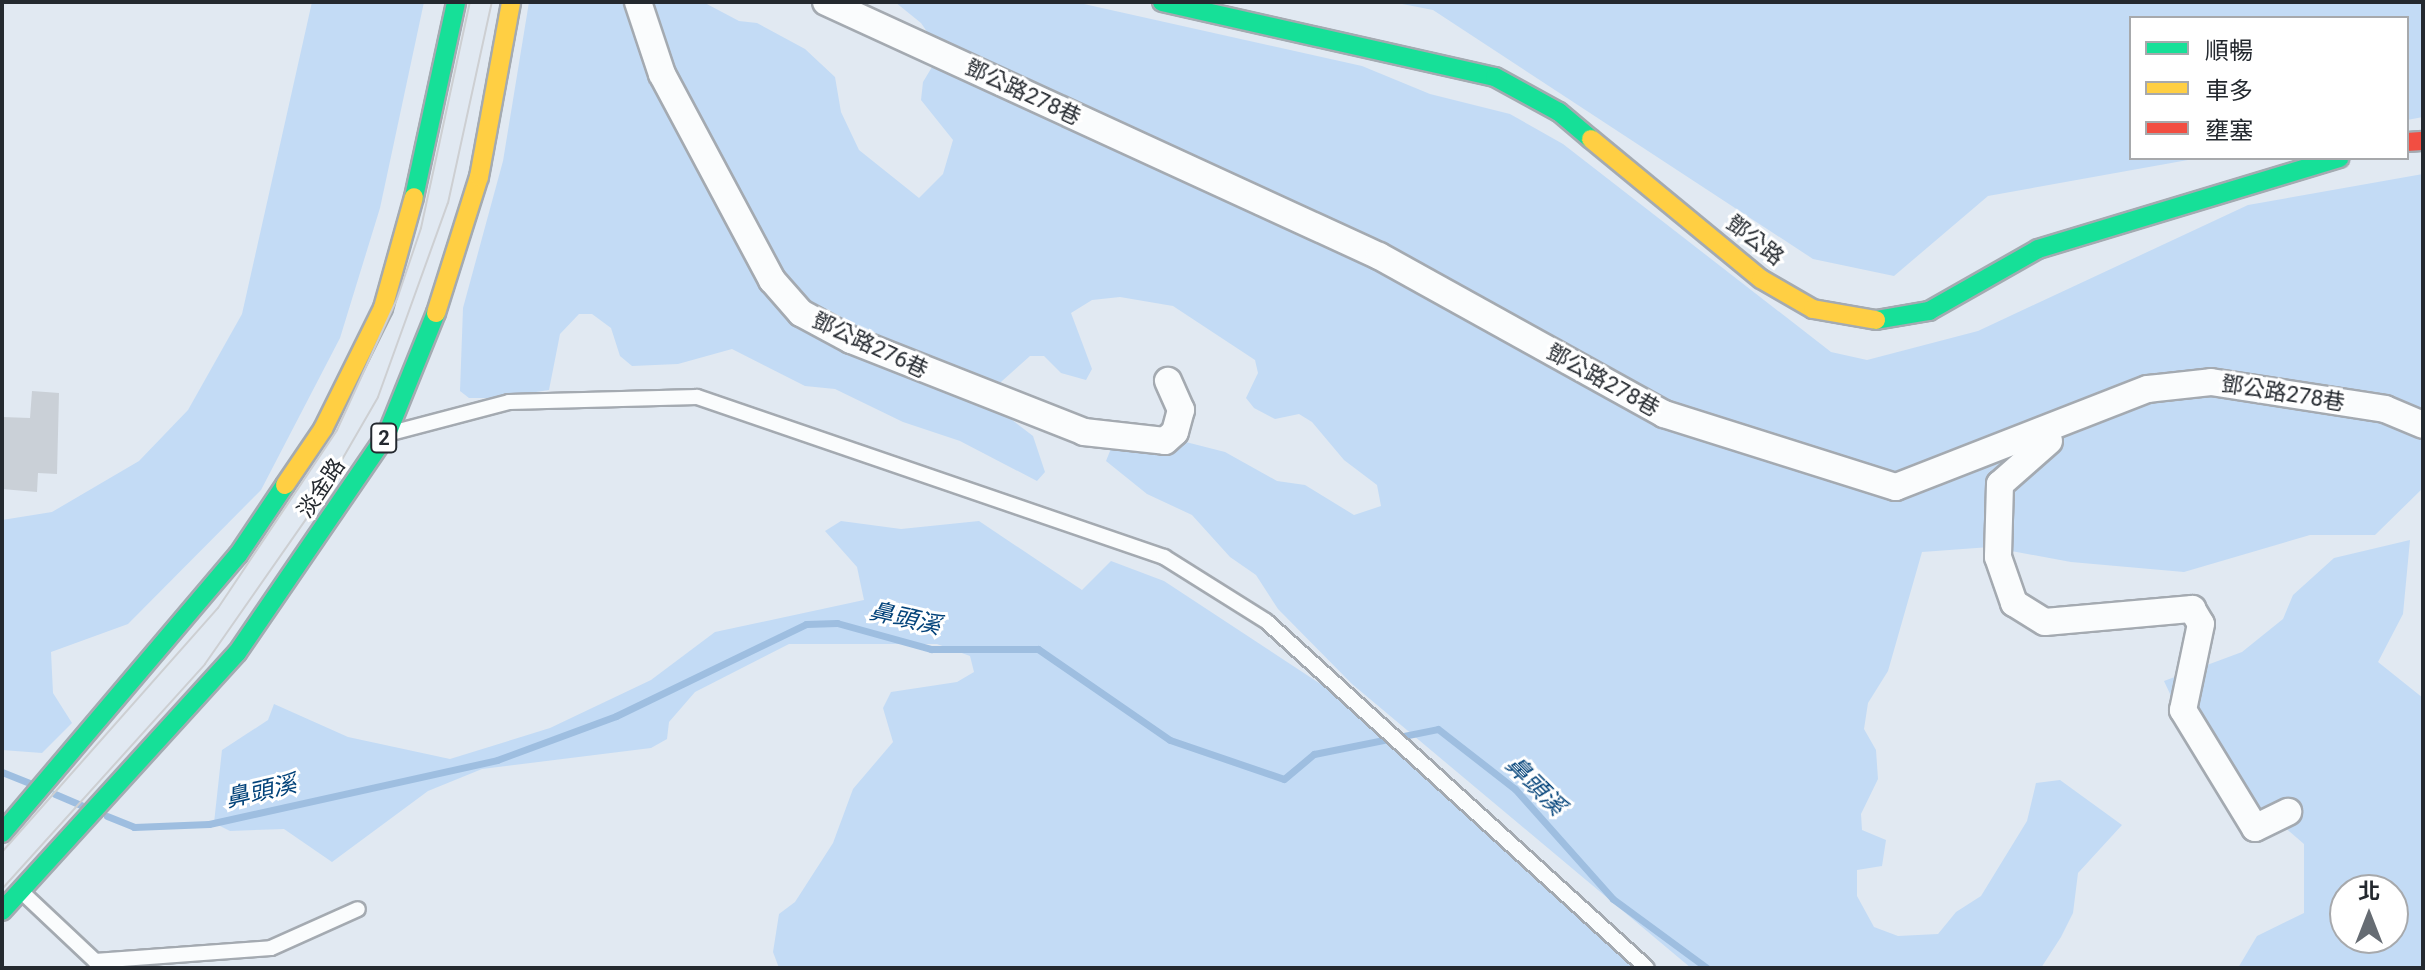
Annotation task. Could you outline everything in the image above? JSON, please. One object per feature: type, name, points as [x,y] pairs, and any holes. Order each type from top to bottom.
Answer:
[{"type":"main road","name":"淡金路","points":[[2,833],[238,555],[323,429],[383,308],[420,176],[456,2]]},
{"type":"main road","name":"淡金路","points":[[2,911],[237,653],[387,434],[425,348],[479,177],[511,2]]},
{"type":"main road","name":"鄧公路","points":[[1162,2],[1495,77],[1559,112],[1761,279],[1813,309],[1869,321],[1929,311],[2038,249],[2333,160]]},
{"type":"street","name":"鄧公路276巷","points":[[638,2],[662,74],[772,280],[801,313],[851,340],[1084,432],[1165,441],[1175,432],[1181,410],[1168,381]]},
{"type":"street","name":"鄧公路278巷","points":[[826,2],[1379,256],[1664,414],[1896,487],[2148,389],[2211,382],[2385,409],[2423,425]]},
{"type":"street","points":[[2091,412],[2022,459],[2000,484],[1998,557],[2014,603],[2045,622],[2192,609],[2201,624],[2183,710],[2219,777],[2237,790],[2255,828],[2288,812]]},
{"type":"lane","points":[[387,434],[509,402],[697,397],[1164,557],[1266,621],[1647,968]]},
{"type":"lane","points":[[21,891],[95,961],[271,948],[358,909]]},
{"type":"shaded area","points":[[312,2],[424,2],[380,208],[340,338],[261,490],[128,624],[51,652],[53,693],[72,723],[42,753],[2,750],[2,520],[52,512],[139,461],[188,410],[242,314]]},
{"type":"shaded area","points":[[529,2],[703,2],[739,21],[757,23],[805,49],[835,77],[841,112],[859,150],[919,198],[943,174],[953,140],[921,100],[923,82],[941,52],[921,23],[895,2],[1075,2],[1362,66],[1430,94],[1510,114],[1563,144],[1831,352],[1867,360],[1978,331],[2248,205],[2423,174],[2423,488],[2375,535],[2310,535],[2184,572],[2071,562],[1990,547],[1922,552],[1888,671],[1868,703],[1864,729],[1876,750],[1878,779],[1861,814],[1862,830],[1886,840],[1882,866],[1857,870],[1857,896],[1874,927],[1898,936],[1938,934],[1956,912],[1981,896],[2027,821],[2036,783],[2060,780],[2122,825],[2078,873],[2073,913],[2061,937],[2041,968],[1691,968],[1352,684],[1278,609],[1256,575],[1230,557],[1192,515],[1147,494],[1106,461],[1114,441],[1174,439],[1225,452],[1277,481],[1305,485],[1354,515],[1381,506],[1377,485],[1344,460],[1312,422],[1299,414],[1275,419],[1254,408],[1246,398],[1258,373],[1255,360],[1173,306],[1120,297],[1092,300],[1071,313],[1092,369],[1086,380],[1061,373],[1044,356],[1030,356],[983,398],[1033,436],[1045,472],[1037,481],[960,441],[903,422],[835,389],[805,386],[732,349],[678,364],[632,366],[620,356],[611,328],[592,314],[579,314],[560,334],[549,390],[496,398],[469,398],[460,391],[463,308],[503,161]]},
{"type":"shaded area","points":[[1392,2],[2423,2],[2423,117],[2409,120],[2409,16],[2129,16],[2129,160],[2188,160],[1988,196],[1894,276],[1813,259],[1433,10]]},
{"type":"shaded area","points":[[841,521],[901,529],[979,521],[1082,590],[1111,561],[1164,581],[1392,731],[1638,968],[779,968],[773,952],[779,914],[795,902],[833,843],[853,789],[893,742],[883,708],[891,692],[957,682],[974,672],[970,656],[937,644],[789,644],[695,692],[669,722],[667,739],[651,748],[482,769],[428,791],[332,862],[284,829],[230,831],[214,823],[222,750],[268,720],[274,704],[348,737],[450,759],[550,728],[651,680],[715,632],[864,600],[857,567],[825,531]]},
{"type":"shaded area","points":[[2410,540],[2403,614],[2378,662],[2423,698],[2423,968],[2238,968],[2257,936],[2304,913],[2304,844],[2282,825],[2235,814],[2219,799],[2164,681],[2242,652],[2283,619],[2293,595],[2334,558]]},
{"type":"building","points":[[32,391],[59,393],[57,474],[38,473],[37,492],[2,489],[2,417],[30,418]]},
{"type":"waterway","name":"鼻頭溪","points":[[107,816],[134,827],[209,824],[497,760],[616,716],[806,624],[837,623],[931,649],[1038,649],[1170,740],[1284,779],[1314,754],[1438,729],[1515,789],[1613,899],[1707,968]]},
{"type":"waterway","name":"鼻頭溪","points":[[2,772],[29,783]]},
{"type":"waterway","name":"鼻頭溪","points":[[55,794],[81,805]]},
{"type":"tram line","points":[[2,852],[218,608],[337,430],[397,299],[421,228],[470,2]]},
{"type":"tram line","points":[[2,889],[205,664],[314,508],[378,397],[448,203],[492,2]]},
{"type":"traffic: fast","points":[[414,197],[456,2]]},
{"type":"traffic: fast","points":[[1162,2],[1495,77],[1559,112],[1591,139]]},
{"type":"traffic: fast","points":[[1876,320],[1929,311],[2038,249],[2333,160]]},
{"type":"traffic: fast","points":[[2,911],[237,653],[387,434],[436,313]]},
{"type":"traffic: fast","points":[[2,833],[238,555],[285,485]]},
{"type":"traffic: slow","points":[[436,313],[479,177],[511,2]]},
{"type":"traffic: slow","points":[[1591,139],[1761,279],[1813,309],[1876,320]]},
{"type":"traffic: slow","points":[[285,485],[323,429],[383,308],[414,197]]},
{"type":"traffic: jam","points":[[2409,142],[2423,141]]}]
